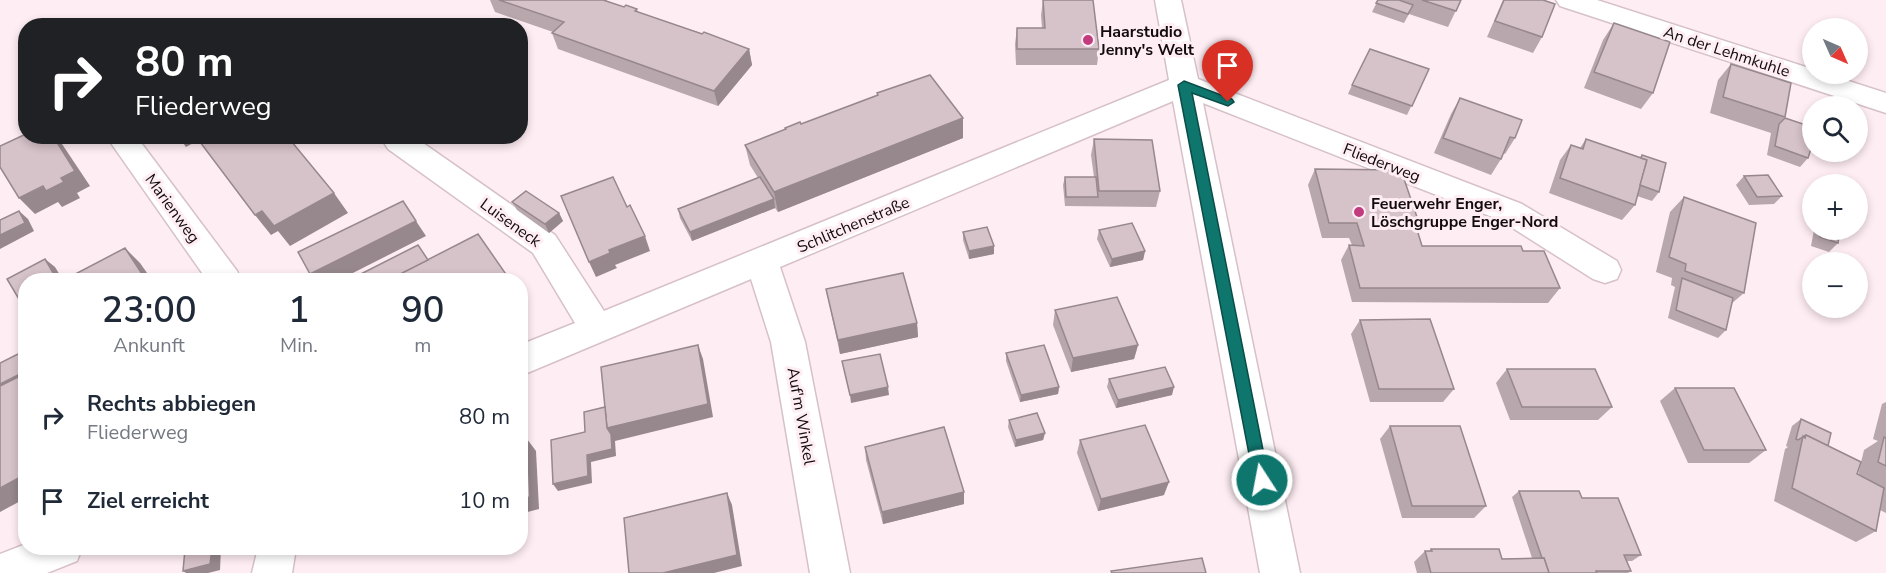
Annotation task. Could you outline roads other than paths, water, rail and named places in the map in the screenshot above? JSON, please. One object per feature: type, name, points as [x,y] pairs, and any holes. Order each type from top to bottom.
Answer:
[{"type":"street","points":[[1168,0],[1280,573]]},
{"type":"street","name":"An der Lehmkuhle","points":[[1569,0],[1886,103]]},
{"type":"street","name":"Schlitchenstraße","points":[[528,358],[1184,85]]},
{"type":"street","name":"Fliederweg","points":[[1184,85],[1511,212],[1605,270]]},
{"type":"street","name":"Marienweg","points":[[126,144],[220,273]]},
{"type":"street","name":"Luiseneck","points":[[402,144],[544,244],[597,330]]},
{"type":"street","name":"Auf'm Winkel","points":[[762,262],[788,342],[830,573]]},
{"type":"street","points":[[0,573],[45,555]]},
{"type":"street","points":[[272,573],[276,555]]},
{"type":"place","name":"Haarstudio Jenny's Welt","points":[[1088,40]]},
{"type":"place","name":"Feuerwehr Enger, Löschgruppe Enger-Nord","points":[[1359,212]]}]
